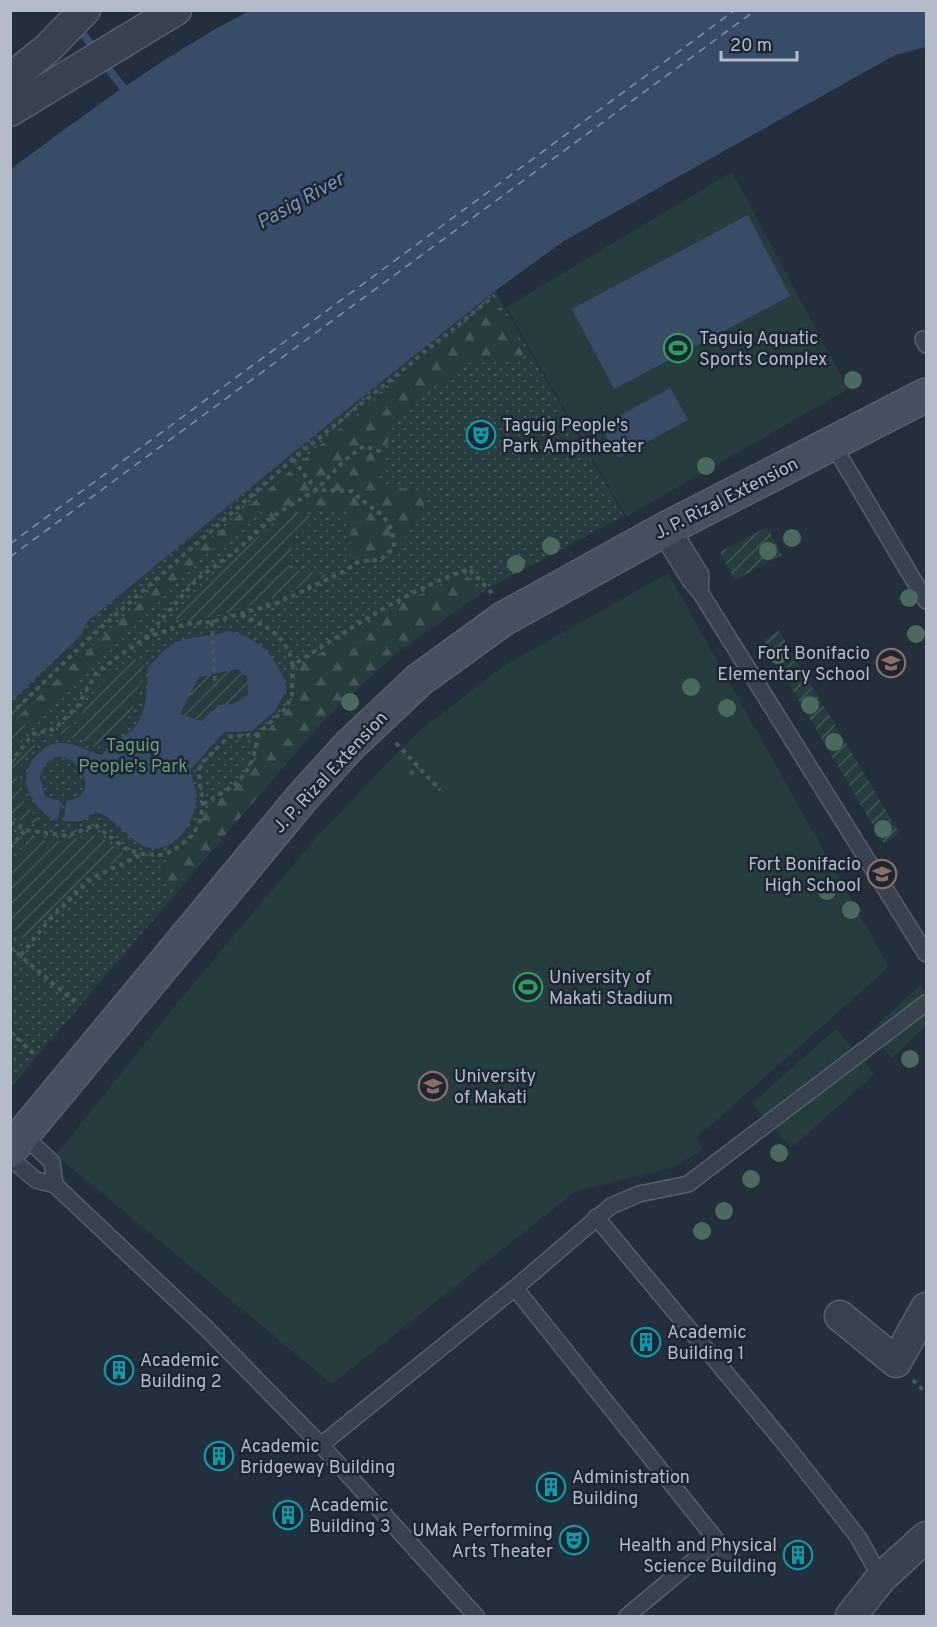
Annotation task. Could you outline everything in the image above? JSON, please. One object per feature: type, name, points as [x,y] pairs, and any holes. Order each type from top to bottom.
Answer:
[{"type":"main road","name":"J. P. Rizal Extension","points":[[15,1148],[301,799],[349,746],[419,680],[503,619],[665,529],[927,395]]},
{"type":"street","points":[[10,79],[48,48],[85,10]]},
{"type":"street","points":[[10,111],[176,10]]},
{"type":"street","points":[[840,1316],[896,1362],[927,1308]]},
{"type":"street","points":[[851,1617],[881,1578],[927,1537]]},
{"type":"lane","points":[[832,443],[927,601]]},
{"type":"lane","points":[[665,529],[691,582],[700,592],[927,954]]},
{"type":"lane","points":[[321,1444],[515,1288],[611,1206],[639,1194],[688,1184],[927,1003]]},
{"type":"lane","points":[[15,1148],[52,1162],[55,1185]]},
{"type":"lane","points":[[15,1148],[36,1180],[55,1185],[206,1328],[321,1444],[476,1617]]},
{"type":"lane","points":[[596,1217],[785,1444],[858,1537],[881,1578]]},
{"type":"lane","points":[[515,1288],[734,1562]]},
{"type":"lane","points":[[627,1617],[716,1542]]},
{"type":"path","points":[[10,715],[96,632],[293,459],[495,295]]},
{"type":"path","points":[[10,763],[33,734],[54,729],[77,707],[97,672],[145,638],[197,579],[237,550],[279,512],[316,490],[346,459],[364,446],[385,453]]},
{"type":"path","points":[[293,459],[316,490]]},
{"type":"path","points":[[145,638],[186,624],[212,622],[275,604],[341,573],[360,561],[380,561],[394,548],[394,530],[389,523],[352,491],[316,490]]},
{"type":"path","points":[[293,665],[381,609],[435,580],[469,569],[493,594]]},
{"type":"path","points":[[10,822],[25,830],[68,836],[96,825],[126,849],[143,854],[164,855],[192,836],[200,821],[203,804],[198,771],[203,762],[228,738],[258,734],[286,708],[292,694],[293,665],[288,646],[267,627],[239,614]]},
{"type":"path","points":[[212,622],[215,686]]},
{"type":"path","points":[[203,804],[242,778],[254,761],[258,734]]},
{"type":"path","points":[[396,744],[440,790]]},
{"type":"path","points":[[410,774],[418,767]]},
{"type":"path","points":[[10,848],[25,830]]},
{"type":"path","points":[[21,955],[48,921],[92,878],[143,854]]},
{"type":"path","points":[[10,947],[75,1002]]},
{"type":"path","points":[[10,1032],[33,1053]]},
{"type":"green space","name":"Taguig Aquatic Sports Complex","points":[[732,172],[848,389],[626,517],[506,307]]},
{"type":"green space","name":"Taguig People's Park","points":[[495,291],[624,516],[490,587],[396,653],[320,724],[11,1087],[11,702],[80,635],[87,622]]},
{"type":"green space","points":[[494,299],[523,347],[523,359],[466,364],[394,416],[378,482],[429,495],[394,558],[351,558],[350,512],[312,508],[295,513],[276,523],[263,510],[201,559],[139,613],[81,671],[29,730],[19,716],[76,661],[252,503]]},
{"type":"green space","points":[[291,513],[311,516],[308,532],[294,530],[289,569],[330,575],[226,613],[185,620],[173,617],[228,561]]},
{"type":"green space","points":[[767,527],[782,555],[735,580],[720,552]]},
{"type":"green space","name":"University of Makati Stadium","points":[[668,573],[889,967],[696,1138],[703,1150],[671,1168],[576,1191],[332,1384],[56,1155],[174,1007],[321,832],[417,733],[502,667]]},
{"type":"green space","points":[[466,575],[482,593],[396,653],[320,724],[179,889],[163,883],[162,874],[166,857],[195,836],[207,808],[243,780],[258,756],[260,738],[292,705],[298,667],[405,601]]},
{"type":"green space","points":[[779,631],[900,834],[884,844],[763,640]]},
{"type":"green space","points":[[134,659],[144,666],[141,679],[135,702],[125,723],[117,732],[96,748],[81,739],[62,736],[60,730],[75,724],[104,679]]},
{"type":"green space","points":[[238,669],[247,677],[248,695],[232,704],[219,705],[201,721],[179,714],[199,677]]},
{"type":"green space","points":[[19,716],[29,730],[11,754],[11,726]]},
{"type":"green space","points":[[31,740],[36,747],[20,767],[18,787],[29,809],[47,827],[11,817],[11,768]]},
{"type":"green space","points":[[97,835],[128,856],[85,876],[26,941],[11,928],[11,863],[31,838],[52,842]]},
{"type":"green space","points":[[920,985],[926,992],[926,1026],[892,1058],[868,1033]]},
{"type":"green space","points":[[836,1029],[875,1074],[791,1148],[752,1103]]},
{"type":"water","name":"Pasig River","points":[[249,11],[926,11],[926,47],[895,55],[564,241],[495,291],[87,622],[81,635],[11,702],[11,169],[157,65]]},
{"type":"water","points":[[748,215],[790,296],[614,389],[572,309]]},
{"type":"water","points":[[670,388],[688,420],[618,458],[601,426]]},
{"type":"water","points":[[229,631],[240,634],[259,644],[273,659],[287,688],[276,710],[252,731],[224,732],[190,770],[196,802],[191,820],[180,837],[164,847],[154,848],[144,846],[102,814],[95,812],[82,821],[64,821],[66,802],[80,796],[85,786],[84,775],[77,765],[67,759],[57,757],[47,763],[40,778],[45,796],[62,803],[57,820],[52,820],[38,806],[28,791],[26,775],[35,757],[48,746],[58,743],[71,744],[102,755],[132,730],[141,717],[146,700],[148,667],[166,649],[179,641]],"holes":[[[238,669],[247,677],[248,695],[232,704],[219,705],[201,721],[180,714],[199,677]]]},
{"type":"waterway","points":[[77,25],[96,52]]},
{"type":"waterway","points":[[103,62],[127,93]]},
{"type":"ferry route","points":[[10,544],[735,10]]},
{"type":"ferry route","points":[[10,557],[756,10]]},
{"type":"place","name":"Taguig Aquatic Sports Complex","points":[[678,348]]},
{"type":"place","name":"Taguig People's Park Ampitheater","points":[[481,435]]},
{"type":"place","name":"Fort Bonifacio Elementary School","points":[[891,663]]},
{"type":"place","name":"Fort Bonifacio High School","points":[[882,874]]},
{"type":"place","name":"University of Makati Stadium","points":[[528,987]]},
{"type":"place","name":"University of Makati","points":[[433,1086]]},
{"type":"place","name":"Academic Building 1","points":[[646,1342]]},
{"type":"place","name":"Academic Building 2","points":[[119,1370]]},
{"type":"place","name":"Academic Bridgeway Building","points":[[219,1456]]},
{"type":"place","name":"Administration Building","points":[[551,1487]]},
{"type":"place","name":"Academic Building 3","points":[[288,1515]]},
{"type":"place","name":"UMak Performing Arts Theater","points":[[574,1540]]},
{"type":"place","name":"Health and Physical Science Building","points":[[798,1555]]}]
